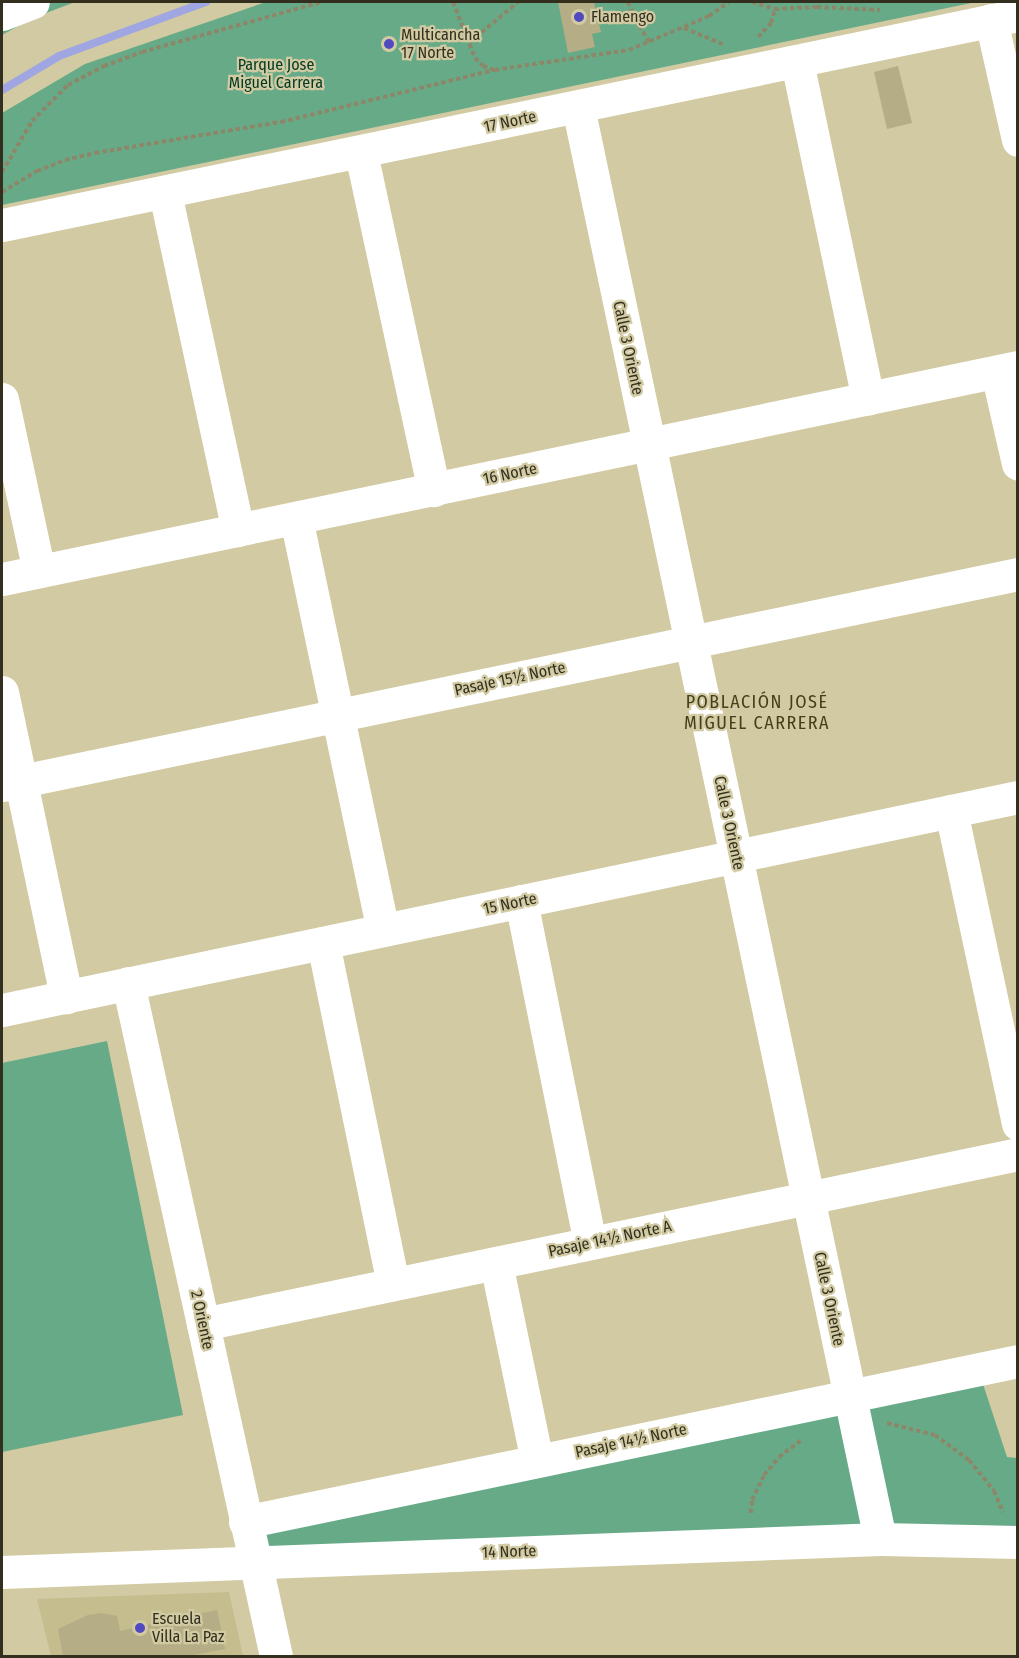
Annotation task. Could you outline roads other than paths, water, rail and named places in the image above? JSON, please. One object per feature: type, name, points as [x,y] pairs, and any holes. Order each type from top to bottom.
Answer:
[{"type":"street","points":[[2,14],[33,2]]},
{"type":"street","points":[[1004,18],[1017,140]]},
{"type":"street","name":"17 Norte","points":[[2,225],[361,153],[1004,18]]},
{"type":"street","points":[[797,62],[868,399]]},
{"type":"street","name":"Calle 3 Oriente","points":[[578,107],[880,1539]]},
{"type":"street","points":[[361,153],[434,490]]},
{"type":"street","points":[[165,193],[238,530]]},
{"type":"street","points":[[1007,370],[1017,464]]},
{"type":"street","name":"16 Norte","points":[[2,579],[1007,370]]},
{"type":"street","points":[[2,399],[39,572]]},
{"type":"street","points":[[296,518],[383,930]]},
{"type":"street","name":"Pasaje 15½ Norte","points":[[11,783],[1017,573]]},
{"type":"street","points":[[2,692],[11,783],[66,997]]},
{"type":"street","name":"15 Norte","points":[[2,1010],[1017,797]]},
{"type":"street","points":[[951,811],[1017,1124]]},
{"type":"street","points":[[521,901],[590,1243]]},
{"type":"street","points":[[323,943],[393,1284]]},
{"type":"street","name":"2 Oriente","points":[[128,983],[276,1656]]},
{"type":"street","name":"Pasaje 14½ Norte A","points":[[203,1324],[1017,1154]]},
{"type":"street","points":[[496,1263],[537,1461]]},
{"type":"street","name":"Pasaje 14½ Norte","points":[[245,1522],[537,1461],[853,1411],[1017,1361]]},
{"type":"street","name":"14 Norte","points":[[2,1572],[880,1539],[1013,1541]]},
{"type":"waterway","points":[[2,90],[59,56],[206,2]]},
{"type":"place","name":"Flamengo","points":[[579,17]]},
{"type":"place","name":"Multicancha 17 Norte","points":[[389,44]]},
{"type":"place","name":"Escuela Villa La Paz","points":[[140,1628]]},
{"type":"district","name":"POBLACIÓN JOSÉ MIGUEL CARRERA","points":[[757,713]]},
{"type":"park label","name":"Parque Jose Miguel Carrera","points":[[276,74]]}]
